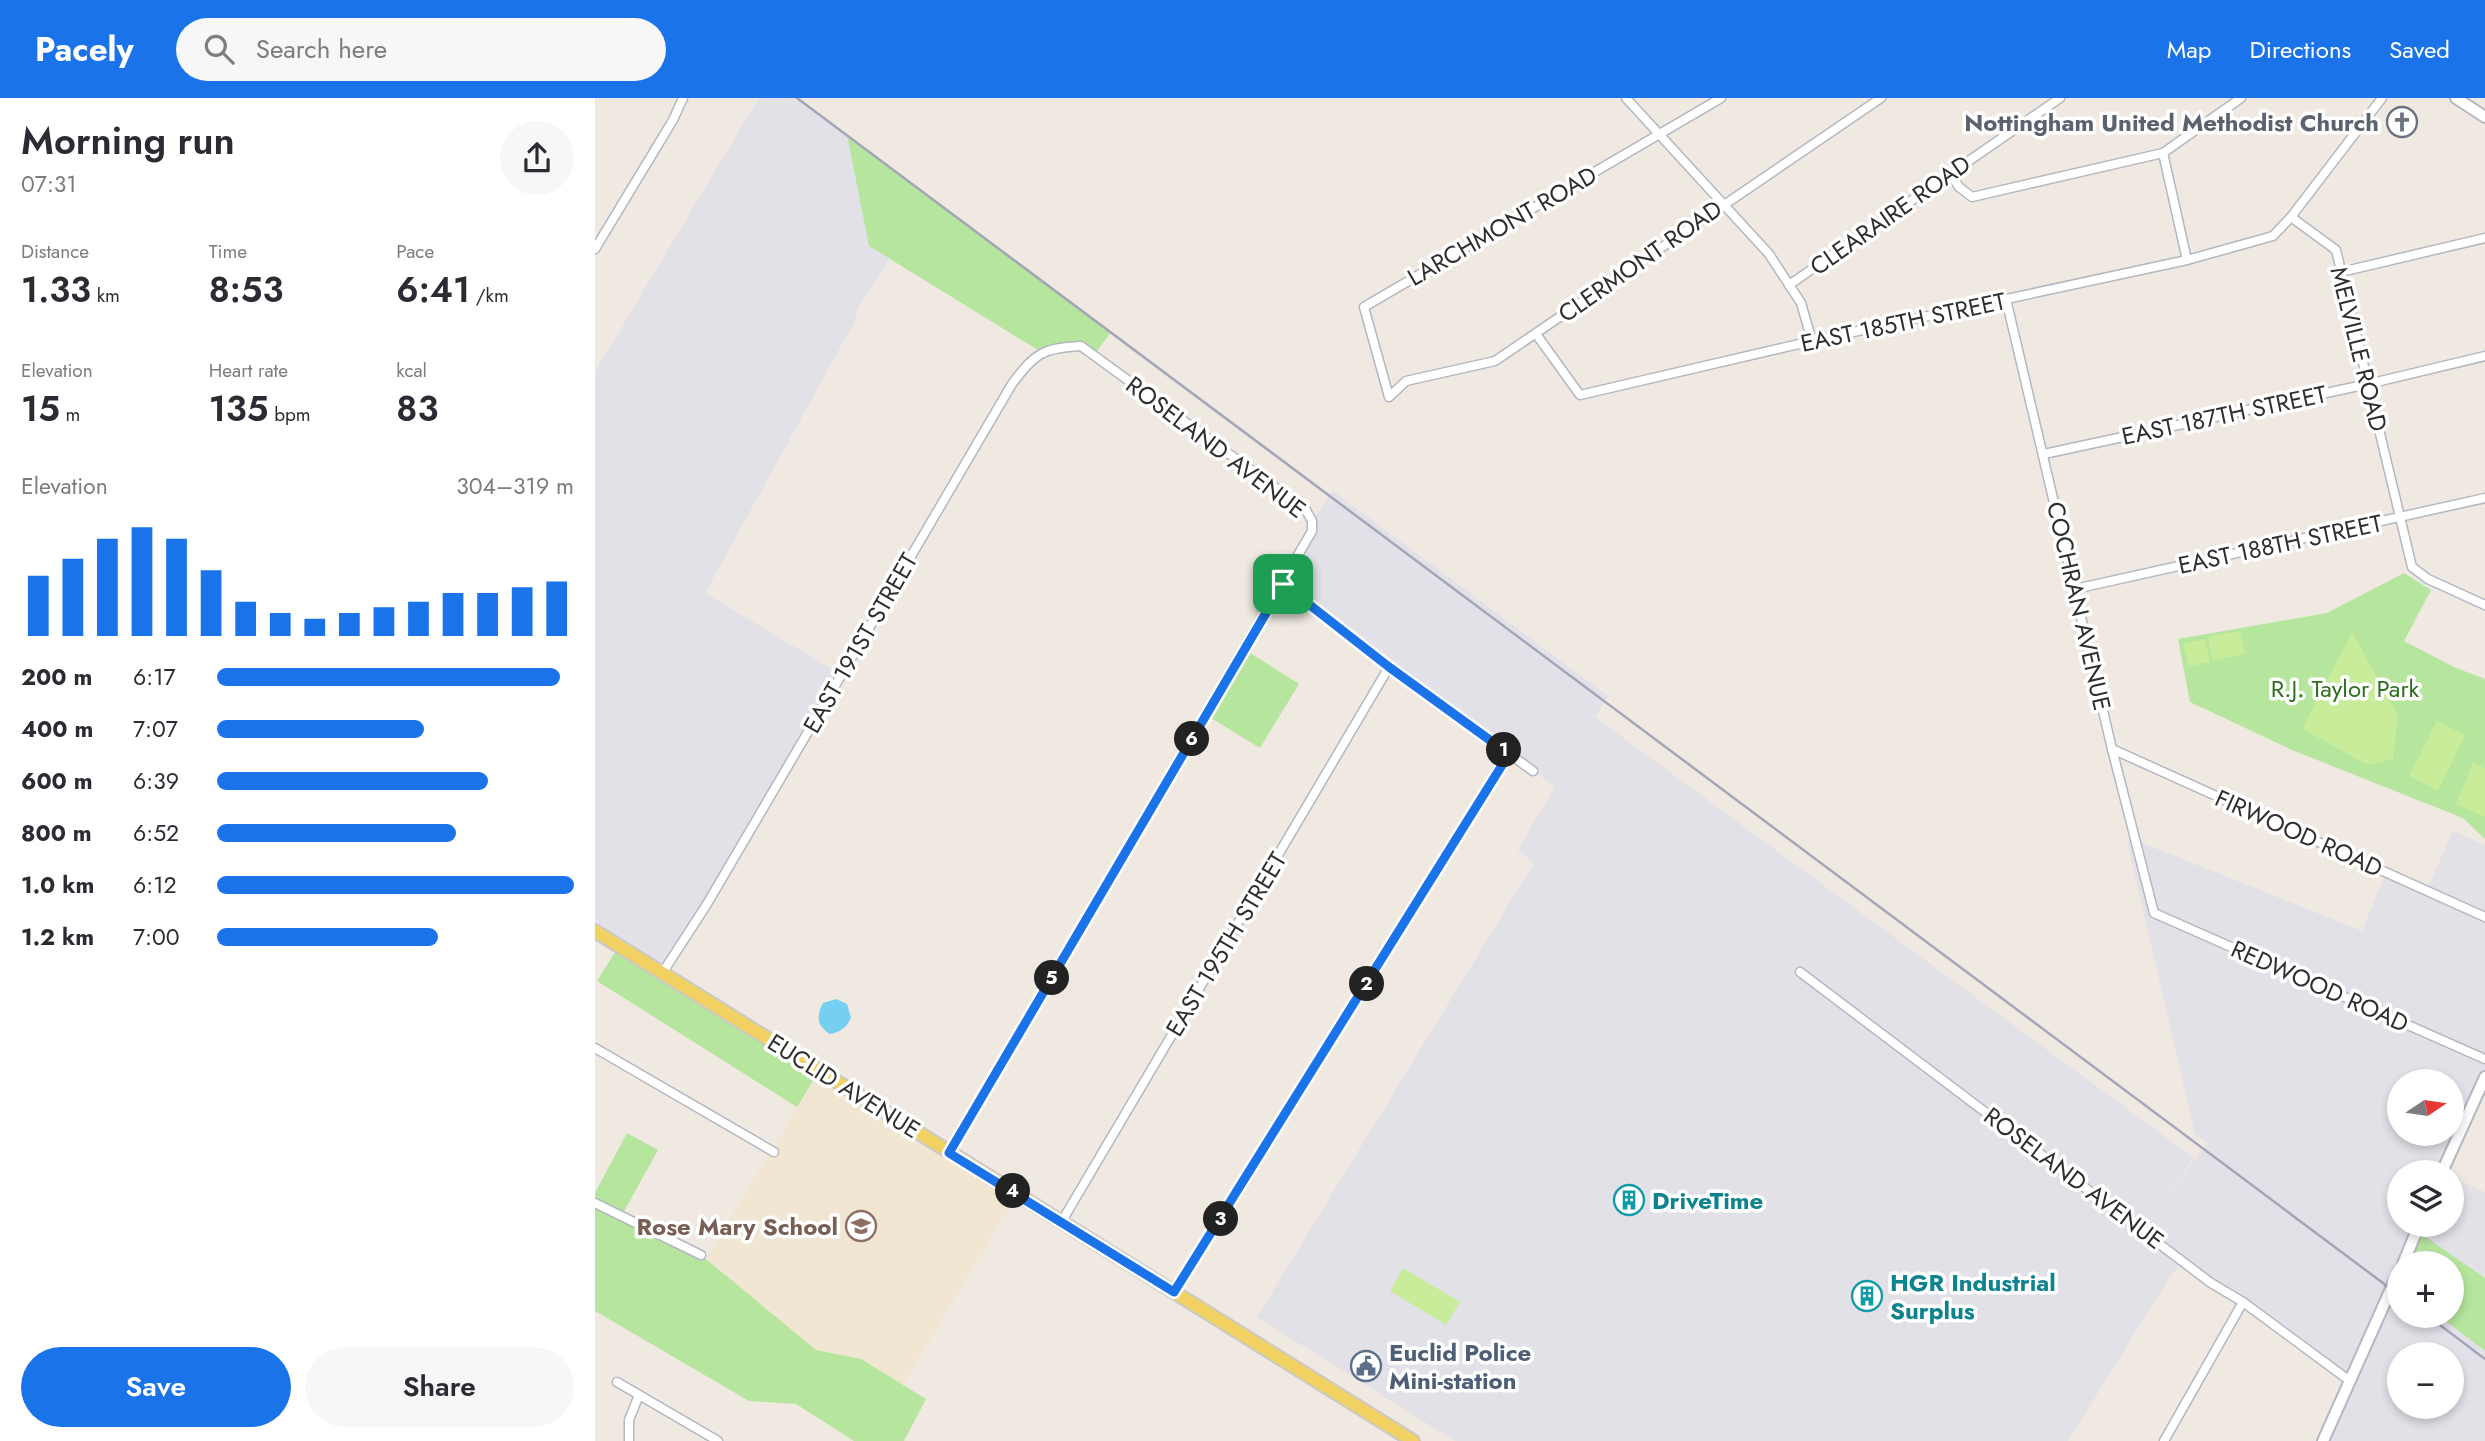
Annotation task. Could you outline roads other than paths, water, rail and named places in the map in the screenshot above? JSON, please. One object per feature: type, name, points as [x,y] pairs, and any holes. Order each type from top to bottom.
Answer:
[{"type":"main road","name":"EUCLID AVENUE","points":[[595,931],[1413,1441]]},
{"type":"street","points":[[595,249],[673,120],[683,98]]},
{"type":"street","points":[[1626,98],[1769,254],[1801,303],[1812,341]]},
{"type":"street","name":"LARCHMONT ROAD","points":[[1389,397],[1364,307],[1721,98]]},
{"type":"street","name":"CLERMONT ROAD","points":[[1389,397],[1406,381],[1495,361],[1881,98]]},
{"type":"street","name":"CLEARAIRE ROAD","points":[[1789,285],[2060,98]]},
{"type":"street","points":[[1951,173],[1959,187],[1972,197],[2163,153],[2241,98]]},
{"type":"street","points":[[2291,218],[2382,98]]},
{"type":"street","points":[[2456,98],[2485,117]]},
{"type":"street","points":[[2163,153],[2187,260]]},
{"type":"street","name":"EAST 185TH STREET","points":[[1536,334],[1580,395],[1812,341],[2187,260],[2273,236],[2291,218]]},
{"type":"street","name":"MELVILLE ROAD","points":[[2291,218],[2336,250],[2412,567],[2428,579],[2485,605]]},
{"type":"street","points":[[2341,272],[2485,238]]},
{"type":"street","name":"COCHRAN AVENUE","points":[[2006,299],[2112,749],[2154,913]]},
{"type":"street","name":"ROSELAND AVENUE","points":[[949,1153],[1283,584],[1311,531],[1312,521],[1306,510],[1081,346]]},
{"type":"street","name":"EAST 191ST STREET","points":[[663,972],[707,904],[1012,384],[1035,357],[1054,348],[1081,346]]},
{"type":"street","name":"EAST 187TH STREET","points":[[2044,454],[2485,356]]},
{"type":"street","name":"EAST 188TH STREET","points":[[2075,589],[2485,498]]},
{"type":"street","points":[[1283,584],[1389,667],[1533,771]]},
{"type":"street","name":"EAST 195TH STREET","points":[[1062,1221],[1389,667]]},
{"type":"street","name":"FIRWOOD ROAD","points":[[2112,749],[2485,917]]},
{"type":"street","points":[[1174,1292],[1509,754]]},
{"type":"street","name":"REDWOOD ROAD","points":[[2154,913],[2485,1059]]},
{"type":"street","name":"ROSELAND AVENUE","points":[[1800,972],[2211,1283],[2242,1302],[2350,1381]]},
{"type":"street","points":[[596,1051],[774,1152]]},
{"type":"street","points":[[2447,1160],[2485,1077]]},
{"type":"street","points":[[595,1203],[701,1255]]},
{"type":"street","points":[[2323,1441],[2387,1298]]},
{"type":"street","points":[[2164,1441],[2242,1302]]},
{"type":"street","points":[[617,1382],[719,1441]]},
{"type":"street","points":[[629,1441],[629,1420],[639,1395]]},
{"type":"water","points":[[836,999],[847,1004],[851,1018],[842,1029],[830,1034],[820,1024],[819,1012],[823,1003]]},
{"type":"railway","points":[[797,98],[2387,1286]]},
{"type":"railway","points":[[2444,1328],[2485,1359]]},
{"type":"place","name":"Nottingham United Methodist Church","points":[[2402,122]]},
{"type":"place","name":"DriveTime","points":[[1629,1200]]},
{"type":"place","name":"Rose Mary School","points":[[861,1226]]},
{"type":"place","name":"HGR Industrial Surplus","points":[[1867,1296]]},
{"type":"place","name":"Euclid Police Mini-station","points":[[1366,1366]]},
{"type":"park label","name":"R.J. Taylor Park","points":[[2345,688]]}]
